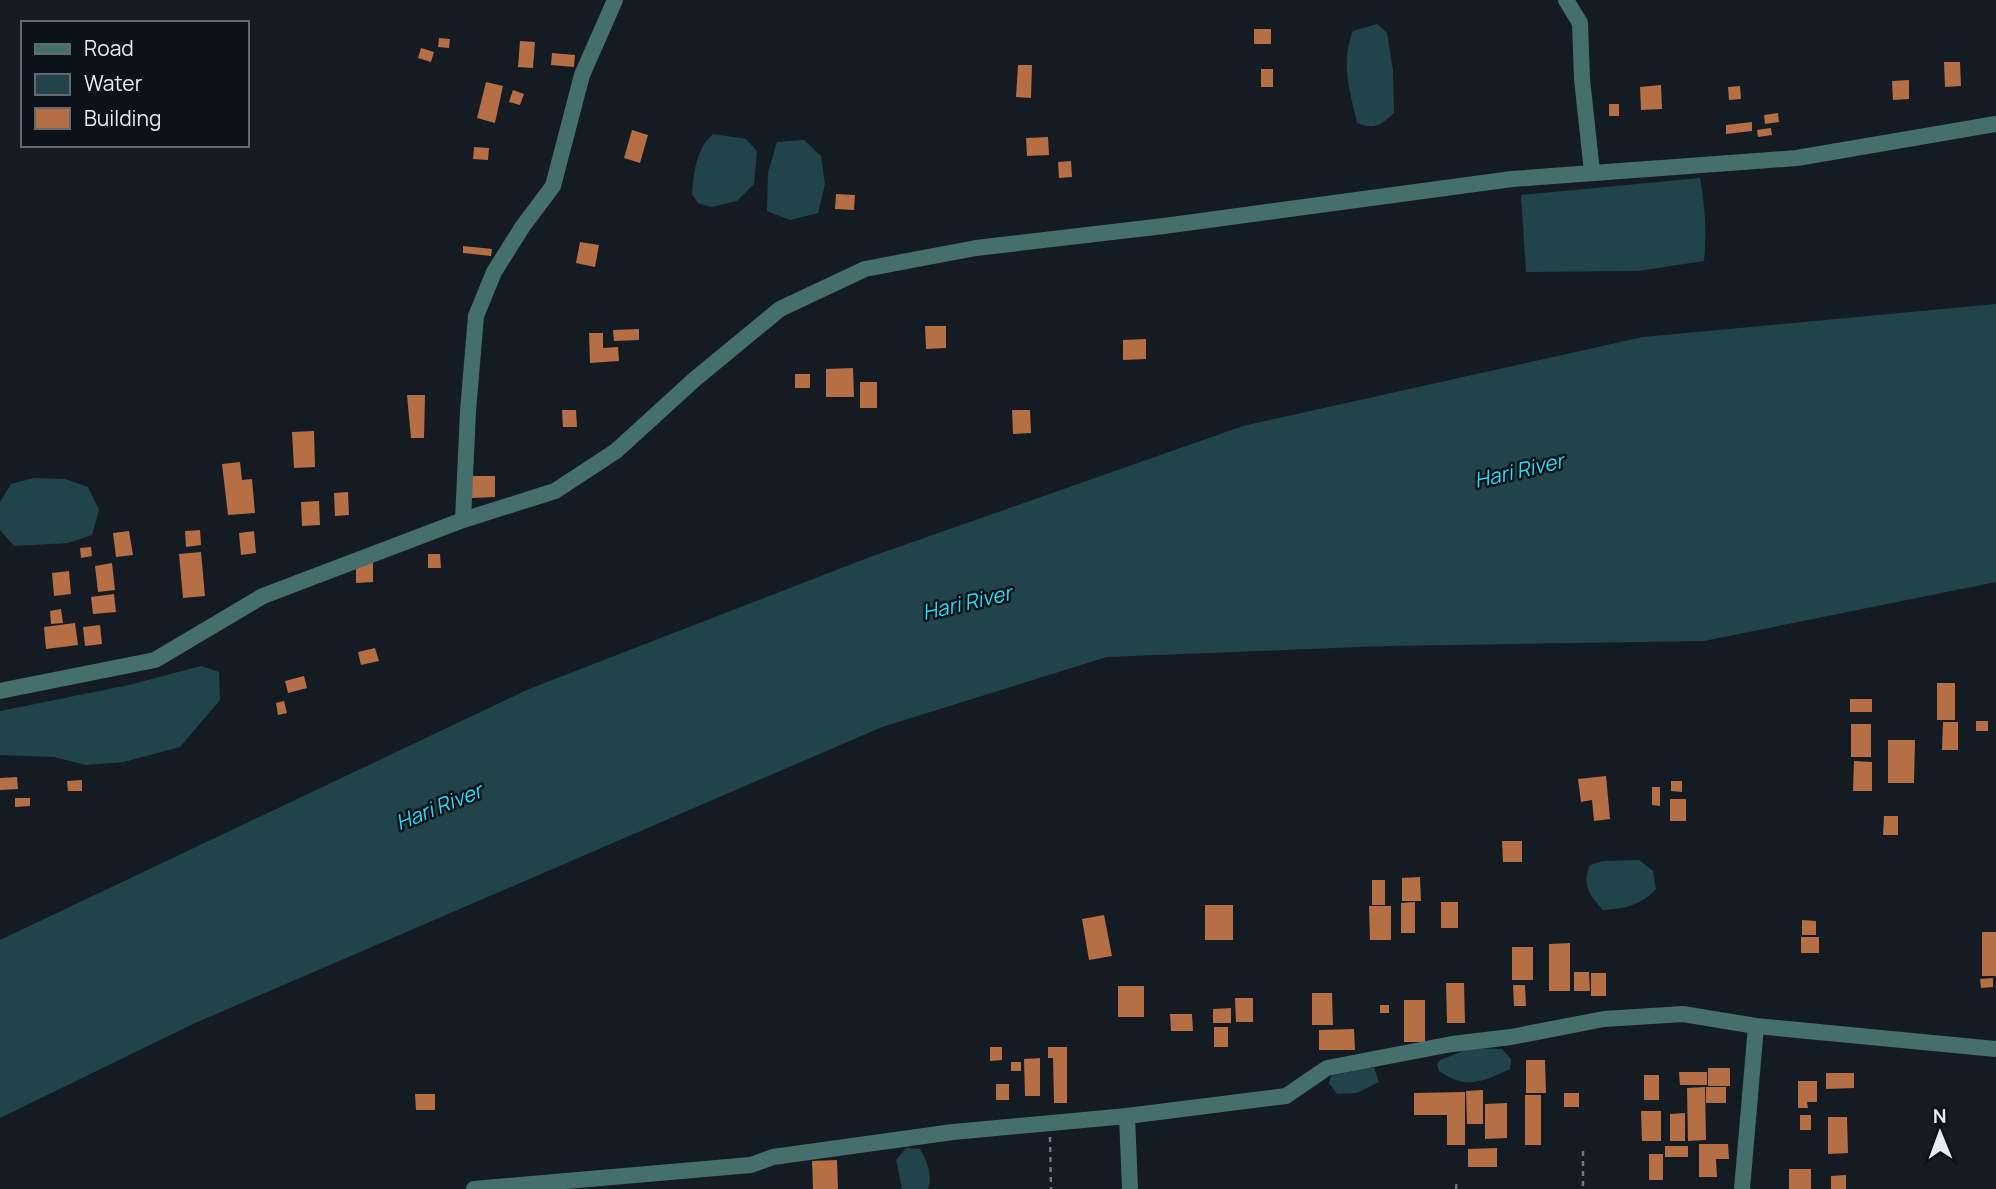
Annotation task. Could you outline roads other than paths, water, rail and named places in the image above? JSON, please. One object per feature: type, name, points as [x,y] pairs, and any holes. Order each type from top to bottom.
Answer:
[{"type":"street","points":[[463,520],[476,316],[494,272],[523,226],[553,186],[582,75],[614,0]]},
{"type":"street","points":[[1566,0],[1580,23],[1582,79],[1592,172]]},
{"type":"street","points":[[0,691],[155,660],[263,596],[463,520],[555,491],[615,451],[695,379],[780,309],[865,269],[976,248],[1164,226],[1513,178],[1797,158],[1996,124]]},
{"type":"street","points":[[474,1189],[751,1165],[773,1157],[953,1132],[1127,1116],[1286,1096],[1327,1068],[1604,1019],[1683,1014],[1756,1026],[1996,1049]]},
{"type":"street","points":[[1742,1189],[1756,1026]]},
{"type":"street","points":[[1127,1116],[1130,1189]]},
{"type":"water","points":[[1377,24],[1387,33],[1393,70],[1394,113],[1381,123],[1369,126],[1357,123],[1349,88],[1347,54],[1353,31]]},
{"type":"water","points":[[713,134],[746,139],[757,151],[754,184],[737,201],[711,207],[698,203],[692,194],[699,154]]},
{"type":"water","points":[[804,140],[821,156],[825,184],[818,213],[790,220],[767,211],[768,173],[777,142]]},
{"type":"water","points":[[1700,178],[1705,219],[1704,261],[1638,271],[1526,272],[1521,195]]},
{"type":"water","name":"Hari River","points":[[1996,304],[1996,582],[1704,641],[1387,646],[1107,657],[882,727],[193,1024],[0,1118],[0,940],[529,689],[870,557],[1243,426],[1643,337]]},
{"type":"water","points":[[34,478],[65,479],[88,487],[99,510],[92,535],[68,543],[14,546],[0,530],[0,502],[11,484]]},
{"type":"water","points":[[201,666],[219,672],[220,700],[180,747],[124,762],[86,765],[54,757],[0,755],[0,711],[129,685]]},
{"type":"water","points":[[1639,860],[1653,871],[1656,889],[1632,905],[1603,910],[1588,889],[1586,878],[1590,865],[1603,861]]},
{"type":"water","points":[[1471,1048],[1502,1049],[1511,1059],[1510,1069],[1474,1082],[1458,1081],[1439,1071],[1437,1064],[1440,1060]]},
{"type":"water","points":[[1374,1068],[1379,1082],[1357,1093],[1337,1094],[1329,1083],[1331,1076]]},
{"type":"water","points":[[906,1148],[920,1149],[923,1154],[930,1174],[928,1189],[902,1189],[896,1160]]}]
